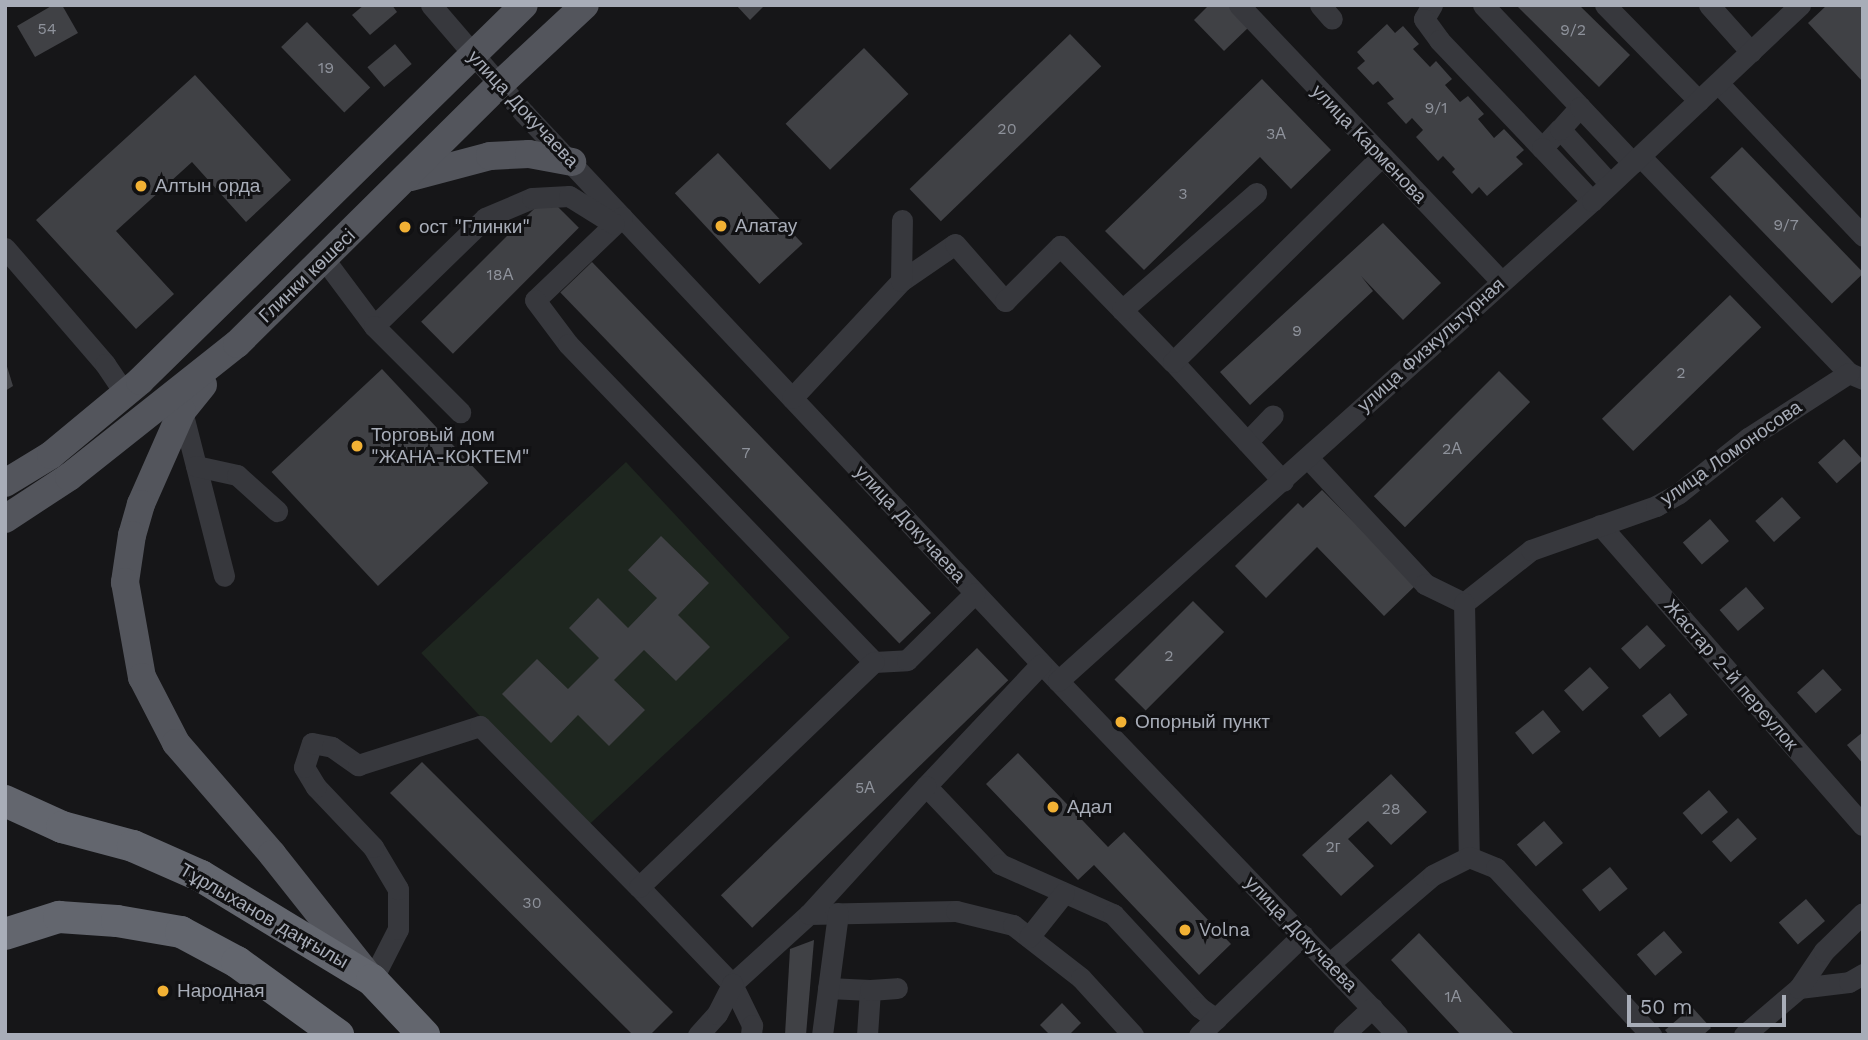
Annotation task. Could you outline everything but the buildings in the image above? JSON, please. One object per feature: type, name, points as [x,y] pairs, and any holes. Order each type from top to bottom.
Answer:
[{"type":"highway","name":"Тұрлыханов даңғылы","points":[[5,801],[62,827],[133,846],[201,876],[372,980],[424,1035]]},
{"type":"highway","points":[[5,934],[59,917],[117,921],[181,932],[237,962],[338,1035]]},
{"type":"main road","points":[[5,483],[51,455],[125,394],[524,5]]},
{"type":"main road","name":"Глинки көшесі","points":[[5,519],[69,477],[237,344],[499,85],[585,5]]},
{"type":"main road","points":[[405,179],[490,156],[529,154],[572,162]]},
{"type":"main road","points":[[237,344],[182,411],[141,504],[125,582],[142,677],[176,743],[272,854],[372,980]]},
{"type":"street","name":"улица Докучаева","points":[[430,5],[471,56],[572,162],[618,220],[792,398],[1041,664],[1397,1035]]},
{"type":"street","name":"улица Карменова","points":[[1239,5],[1501,281]]},
{"type":"street","points":[[1432,5],[1424,19],[1439,40],[1592,201]]},
{"type":"street","points":[[1483,5],[1580,107],[1856,376]]},
{"type":"street","points":[[1605,5],[1699,102]]},
{"type":"street","points":[[1709,5],[1751,52]]},
{"type":"street","name":"улица Физкультурная","points":[[1058,681],[1592,201],[1800,5]]},
{"type":"street","points":[[1718,83],[1863,236]]},
{"type":"street","points":[[1542,148],[1580,107]]},
{"type":"street","points":[[1559,129],[1610,184]]},
{"type":"street","points":[[1173,362],[1381,157]]},
{"type":"street","points":[[1122,310],[1256,193]]},
{"type":"street","points":[[374,326],[485,218],[532,198],[569,196],[618,220],[535,300],[568,344],[874,662]]},
{"type":"street","points":[[901,281],[902,220]]},
{"type":"street","points":[[792,398],[901,281],[954,244],[1005,301],[1060,246],[1173,362],[1283,481]]},
{"type":"street","points":[[5,248],[105,364],[125,394]]},
{"type":"street","points":[[324,259],[374,326],[460,412]]},
{"type":"street","name":"улица Ломоносова","points":[[1464,603],[1531,550],[1656,506],[1679,493],[1748,438],[1856,376]]},
{"type":"street","points":[[182,411],[224,576]]},
{"type":"street","points":[[1247,442],[1273,415]]},
{"type":"street","points":[[1308,458],[1425,584],[1464,603],[1469,857]]},
{"type":"street","points":[[196,466],[237,475],[277,511]]},
{"type":"street","name":"Жастар 2-й переулок","points":[[1600,525],[1863,825]]},
{"type":"street","points":[[639,887],[874,662],[907,660],[975,593]]},
{"type":"street","points":[[698,1035],[717,1014],[732,984],[808,914],[1041,664]]},
{"type":"street","points":[[372,980],[398,929],[398,889],[373,847],[316,787],[304,767],[312,743],[332,747],[358,765],[480,726],[732,984],[752,1025],[751,1035]]},
{"type":"street","points":[[926,786],[1000,864],[1113,914],[1199,1007],[1216,1018]]},
{"type":"street","points":[[1330,963],[1433,875],[1469,857],[1496,868],[1651,1035]]},
{"type":"street","points":[[1029,937],[1064,892]]},
{"type":"street","points":[[808,914],[956,911],[1013,925],[1081,978],[1133,1035]]},
{"type":"street","points":[[822,1035],[838,913]]},
{"type":"street","points":[[1744,1035],[1799,988],[1824,951],[1863,913]]},
{"type":"street","points":[[1199,1035],[1303,935]]},
{"type":"street","points":[[1799,988],[1849,982],[1863,974]]},
{"type":"street","points":[[828,988],[898,988]]},
{"type":"street","points":[[867,1035],[870,990]]},
{"type":"street","points":[[1343,1035],[1372,1008]]},
{"type":"shaded area","points":[[626,462],[790,638],[585,828],[421,653]]},
{"type":"place","name":"Алтын орда","points":[[141,186]]},
{"type":"place","name":"Алатау","points":[[721,226]]},
{"type":"place","name":"ост \"Глинки\"","points":[[405,227]]},
{"type":"place","name":"Торговый дом \"ЖАНА-КОКТЕМ\"","points":[[357,446]]},
{"type":"place","name":"Опорный пункт","points":[[1121,722]]},
{"type":"place","name":"Адал","points":[[1053,807]]},
{"type":"place","name":"Volna","points":[[1185,930]]},
{"type":"place","name":"Народная","points":[[163,991]]}]
